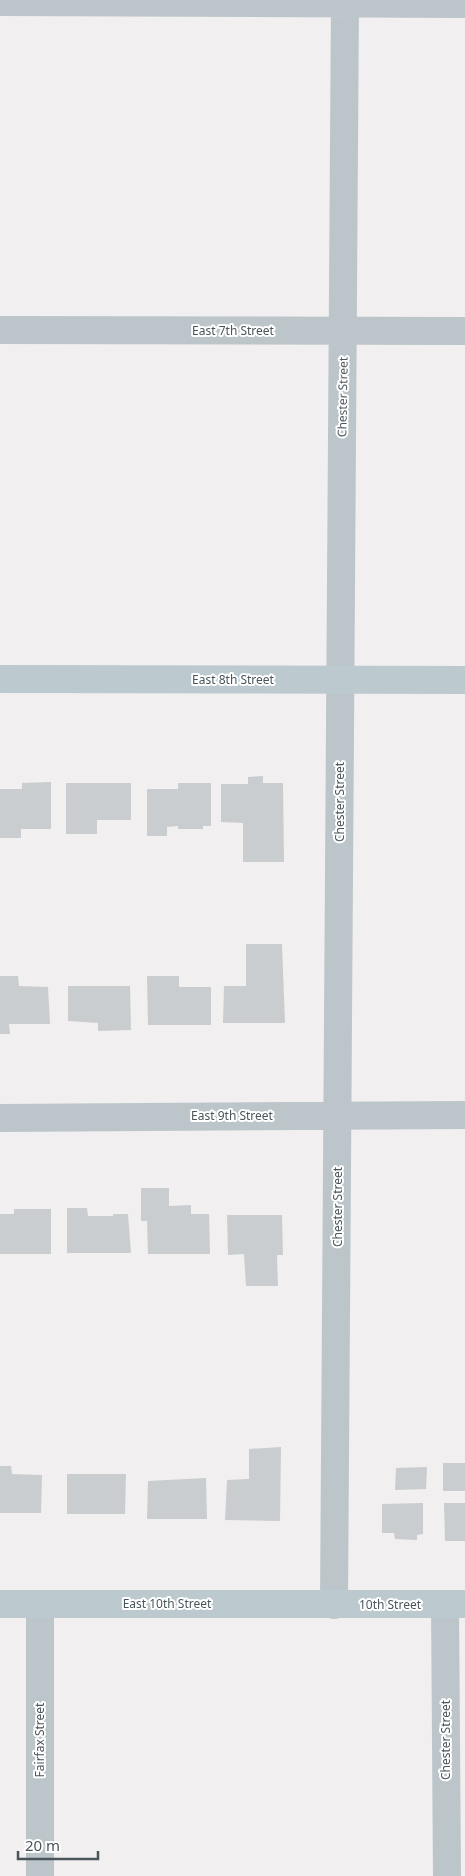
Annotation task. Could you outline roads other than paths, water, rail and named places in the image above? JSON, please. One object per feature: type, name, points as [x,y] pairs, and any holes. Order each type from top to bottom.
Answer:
[{"type":"street","points":[[0,2],[465,4]]},
{"type":"street","name":"Chester Street","points":[[334,1605],[345,2]]},
{"type":"street","name":"East 7th Street","points":[[0,330],[465,330]]},
{"type":"street","name":"East 8th Street","points":[[0,679],[465,680]]},
{"type":"street","name":"East 9th Street","points":[[0,1118],[465,1115]]},
{"type":"street","name":"East 10th Street","points":[[0,1604],[334,1605]]},
{"type":"street","name":"Fairfax Street","points":[[40,1604],[40,1876]]},
{"type":"street","name":"Chester Street","points":[[447,1876],[455,1604]]},
{"type":"street","name":"10th Street","points":[[334,1605],[455,1604]]}]
